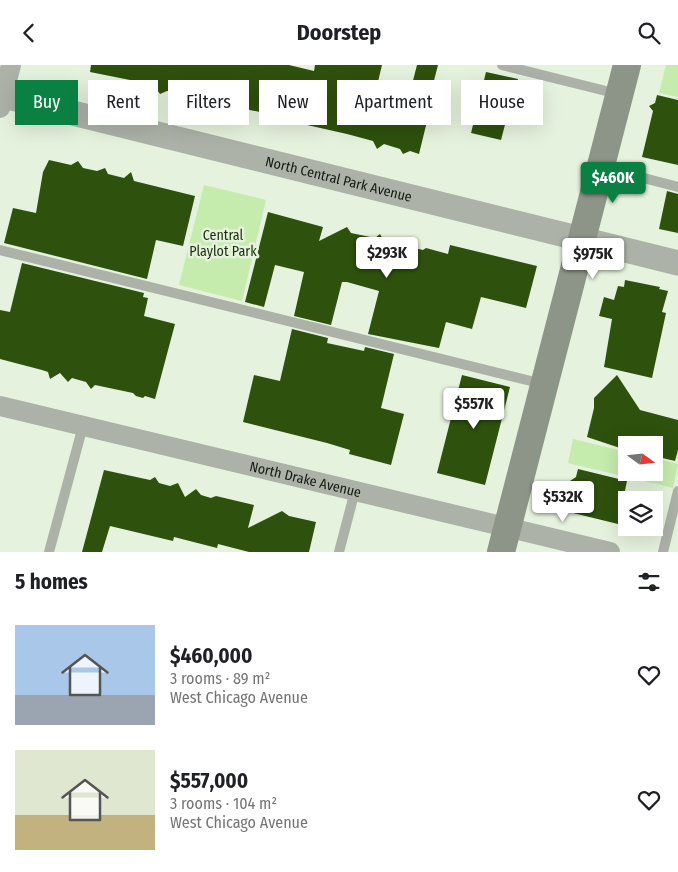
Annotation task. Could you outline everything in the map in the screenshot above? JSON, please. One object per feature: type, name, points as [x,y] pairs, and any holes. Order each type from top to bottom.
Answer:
[{"type":"main road","points":[[504,540],[627,65]]},
{"type":"street","points":[[1,100],[11,65]]},
{"type":"street","name":"North Central Park Avenue","points":[[1,100],[678,263]]},
{"type":"street","name":"North Drake Avenue","points":[[0,406],[355,491],[504,540],[610,552]]},
{"type":"lane","points":[[502,65],[619,94]]},
{"type":"lane","points":[[600,167],[678,187]]},
{"type":"lane","points":[[0,250],[544,385]]},
{"type":"lane","points":[[49,552],[83,425]]},
{"type":"lane","points":[[339,552],[355,491]]},
{"type":"lane","points":[[663,552],[678,491]]},
{"type":"green space","points":[[666,65],[678,65],[678,97],[659,93]]},
{"type":"green space","name":"Central Playlot Park","points":[[204,185],[266,200],[242,301],[179,285]]},
{"type":"green space","points":[[573,439],[618,450],[618,475],[568,463]]},
{"type":"green space","points":[[663,460],[678,464],[673,488],[644,481],[663,481]]},
{"type":"building","points":[[91,65],[289,65],[314,71],[315,65],[382,65],[378,80],[337,80],[337,125],[426,125],[419,154],[410,151],[403,154],[400,149],[384,144],[377,149],[373,141],[307,125],[327,125],[327,80],[259,80],[259,112],[249,110],[249,80],[168,80],[168,91],[160,94],[158,91],[158,80],[130,80],[90,72]]},
{"type":"building","points":[[417,65],[438,65],[434,80],[413,80]]},
{"type":"building","points":[[486,72],[518,79],[518,80],[484,80]]},
{"type":"building","points":[[657,95],[678,100],[678,165],[642,157],[653,111],[649,106],[655,103]]},
{"type":"building","points":[[473,125],[505,125],[501,140],[471,133]]},
{"type":"building","points":[[49,160],[71,165],[78,161],[83,168],[97,171],[105,168],[108,174],[124,178],[131,172],[134,181],[195,196],[183,246],[156,240],[147,279],[4,243],[13,208],[36,213],[43,172]]},
{"type":"building","points":[[667,191],[678,194],[678,233],[659,229]]},
{"type":"building","points":[[268,212],[323,227],[319,241],[347,227],[351,233],[375,238],[380,234],[387,247],[402,239],[406,246],[423,250],[426,248],[448,254],[450,245],[537,266],[526,308],[481,297],[472,329],[446,322],[439,348],[368,334],[379,291],[347,282],[342,282],[331,325],[294,316],[304,272],[275,265],[264,307],[245,302]]},
{"type":"building","points":[[22,263],[144,293],[143,297],[148,298],[144,316],[175,324],[155,399],[145,396],[143,398],[133,393],[95,385],[91,389],[86,382],[72,378],[68,382],[60,373],[50,379],[48,372],[0,359],[0,310],[10,312]]},
{"type":"building","points":[[625,280],[660,287],[659,289],[668,291],[662,312],[666,313],[652,378],[604,367],[612,319],[599,316],[604,297],[614,300],[618,286],[624,287]]},
{"type":"building","points":[[292,329],[328,338],[327,343],[364,351],[365,347],[394,354],[381,408],[404,414],[391,465],[349,454],[350,450],[327,443],[243,422],[254,375],[280,381]]},
{"type":"building","points":[[462,375],[510,387],[485,485],[437,473]]},
{"type":"building","points":[[617,375],[640,410],[678,420],[678,450],[675,461],[663,458],[663,436],[618,436],[618,447],[587,437],[594,408],[594,398]]},
{"type":"building","points":[[578,469],[618,479],[618,481],[627,481],[625,491],[618,491],[618,524],[569,512],[573,487],[570,481],[576,477]]},
{"type":"building","points":[[104,470],[150,480],[155,477],[159,483],[170,486],[178,483],[185,497],[196,489],[201,495],[211,498],[216,496],[254,505],[248,528],[282,511],[289,516],[316,522],[309,552],[249,552],[218,544],[217,548],[174,537],[173,541],[110,526],[102,552],[82,552]]}]
